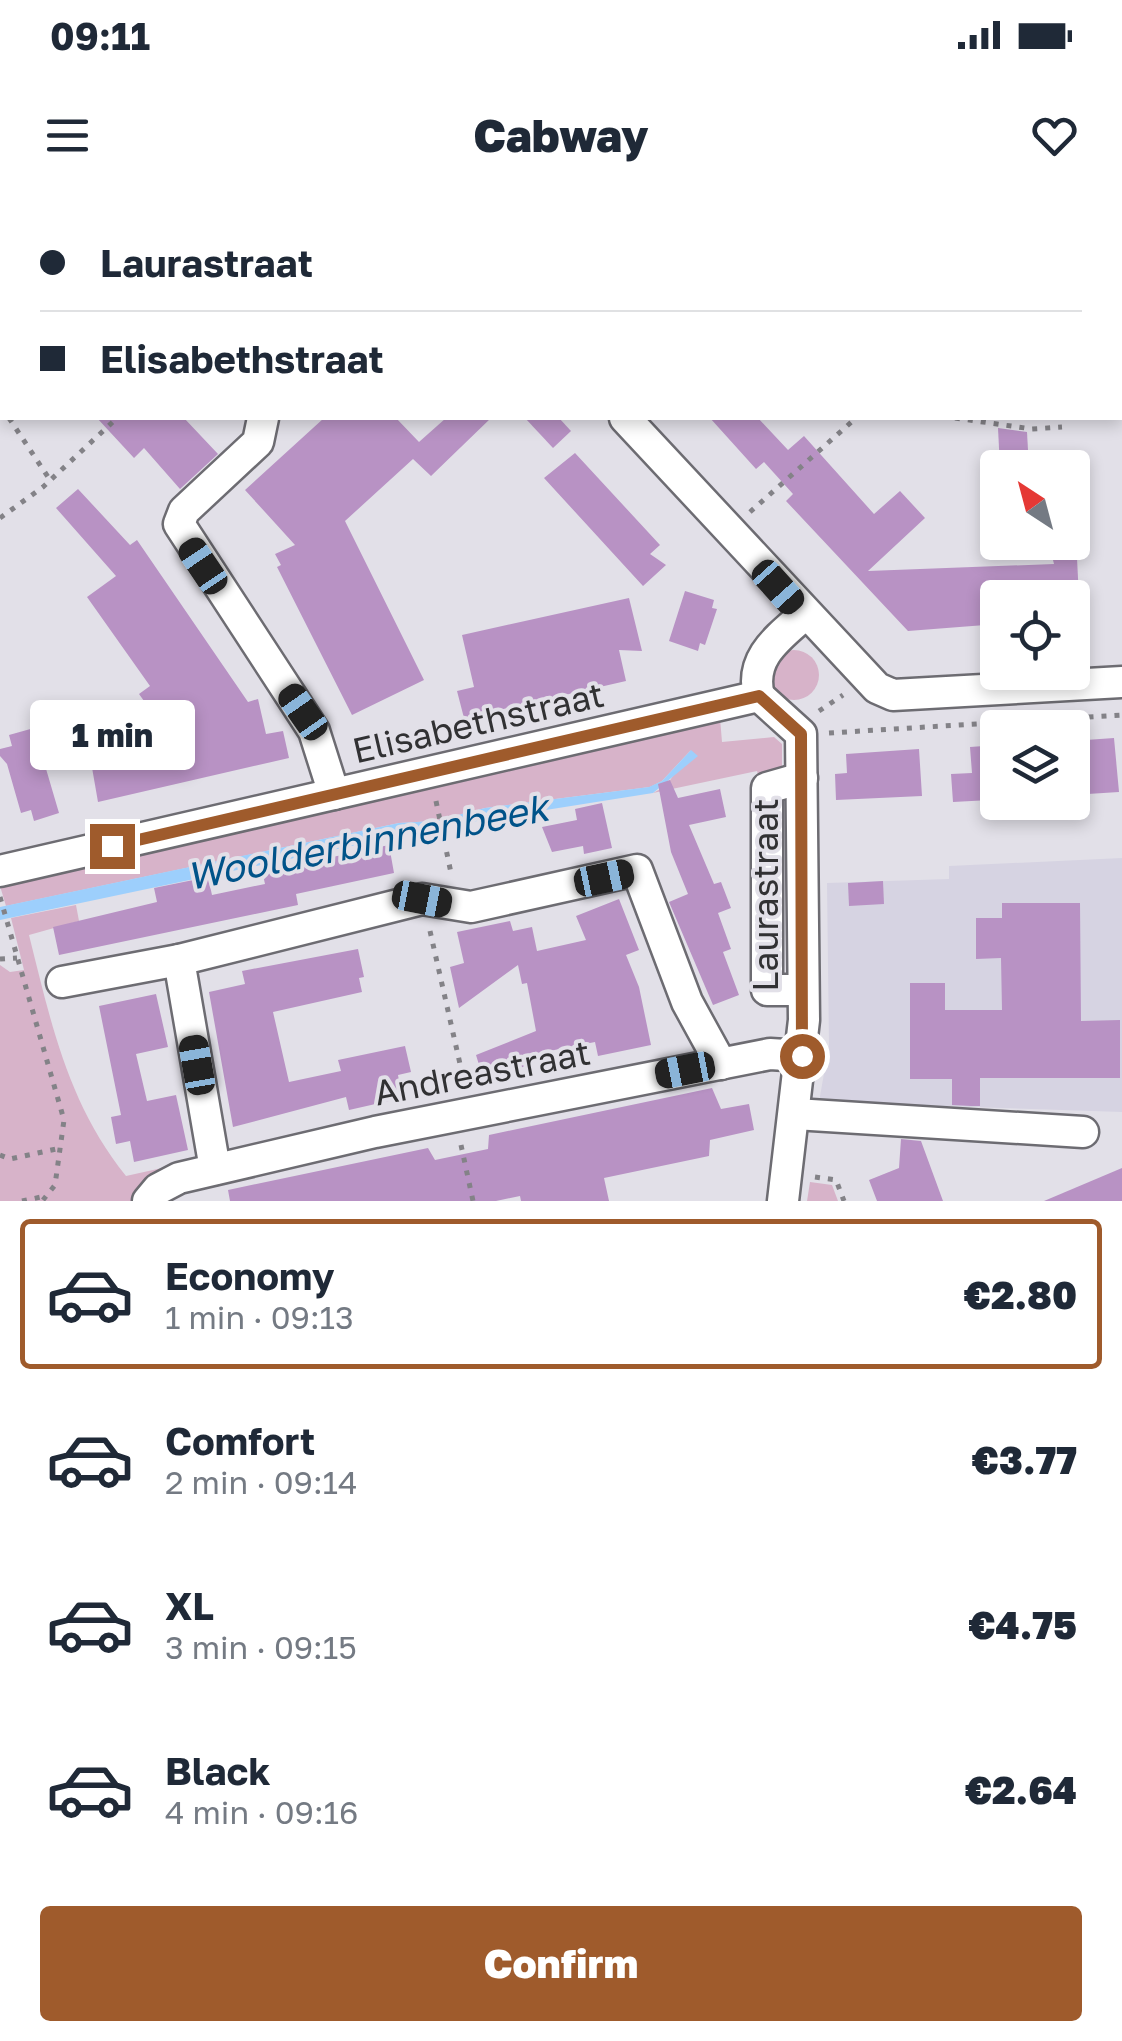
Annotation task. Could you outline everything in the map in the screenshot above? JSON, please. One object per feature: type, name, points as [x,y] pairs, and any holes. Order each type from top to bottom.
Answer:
[{"type":"street","points":[[264,420],[258,442],[184,511],[179,524],[183,536],[303,712],[321,744],[334,794]]},
{"type":"street","points":[[627,420],[864,680],[894,694],[1122,682]]},
{"type":"street","points":[[798,731],[759,696],[755,680],[758,664],[770,646],[804,615]]},
{"type":"street","name":"Elisabethstraat","points":[[0,871],[759,696]]},
{"type":"street","name":"Laurastraat","points":[[785,1187],[802,1056],[802,778],[798,731]]},
{"type":"street","points":[[62,982],[179,960],[422,899],[471,907],[637,870],[686,1002],[721,1064]]},
{"type":"street","points":[[179,960],[215,1170]]},
{"type":"street","name":"Andreastraat","points":[[148,1201],[158,1188],[178,1178],[463,1114],[770,1054],[802,1056]]},
{"type":"street","points":[[795,1114],[1084,1132]]},
{"type":"path","points":[[10,420],[50,480]]},
{"type":"path","points":[[0,518],[50,480],[115,420]]},
{"type":"path","points":[[728,531],[854,420]]},
{"type":"path","points":[[969,420],[1032,429],[1062,428]]},
{"type":"path","points":[[798,731],[864,680]]},
{"type":"path","points":[[798,731],[1122,715]]},
{"type":"path","points":[[436,801],[443,838]]},
{"type":"path","points":[[0,897],[64,1120],[55,1185],[43,1201],[41,1197],[22,1201]]},
{"type":"path","points":[[422,899],[463,1114],[472,1201]]},
{"type":"path","points":[[0,959],[17,958]]},
{"type":"path","points":[[0,1154],[10,1159],[61,1148]]},
{"type":"path","points":[[785,1187],[836,1180],[844,1201]]},
{"type":"shaded area","points":[[794,650],[812,657],[819,675],[812,693],[794,700],[776,693],[769,675],[776,657]]},
{"type":"shaded area","points":[[720,718],[722,742],[774,737],[782,744],[782,773],[760,781],[757,771],[653,793],[666,786],[691,750],[662,781],[650,787],[485,808],[435,821],[399,823],[6,906],[0,886]]},
{"type":"shaded area","points":[[1122,858],[1122,1112],[819,1102],[829,1045],[827,883],[949,879],[949,866]]},
{"type":"shaded area","points":[[76,905],[79,921],[29,935],[64,1062],[89,1120],[126,1176],[162,1168],[150,1178],[140,1201],[0,1201],[0,965],[10,972],[24,970],[11,918]]},
{"type":"shaded area","points":[[810,1182],[832,1185],[838,1201],[807,1201]]},
{"type":"water","name":"Woolderbinnenbeek","points":[[691,750],[698,756],[653,793],[446,826],[0,920],[0,907],[399,823],[435,821],[485,808],[649,787],[662,781]]},
{"type":"building","points":[[99,420],[186,420],[218,454],[180,489],[144,448],[134,458]]},
{"type":"building","points":[[322,420],[398,420],[419,442],[444,420],[489,420],[431,476],[413,459],[345,521],[424,680],[352,715],[277,567],[281,565],[275,554],[295,545],[245,490]]},
{"type":"building","points":[[527,420],[561,420],[571,431],[553,448]]},
{"type":"building","points":[[712,420],[760,420],[788,450],[804,436],[874,514],[900,491],[925,518],[868,571],[1077,560],[1078,580],[980,580],[980,625],[908,631],[786,501],[793,494],[764,462],[756,469]]},
{"type":"building","points":[[998,428],[1027,432],[1028,450],[999,450]]},
{"type":"building","points":[[575,453],[660,545],[650,554],[666,565],[643,586],[544,478]]},
{"type":"building","points":[[78,489],[130,545],[137,540],[248,702],[258,699],[266,734],[283,731],[289,758],[98,802],[87,739],[159,722],[139,694],[150,686],[87,597],[116,576],[56,508]]},
{"type":"building","points":[[685,591],[714,600],[712,608],[717,609],[705,645],[700,643],[698,651],[669,641]]},
{"type":"building","points":[[629,598],[642,651],[619,650],[626,681],[464,718],[457,691],[474,687],[462,635]]},
{"type":"building","points":[[34,728],[59,813],[34,821],[31,810],[21,813],[0,749],[12,746],[9,735]]},
{"type":"building","points":[[1114,738],[1119,792],[1090,794],[1090,740]]},
{"type":"building","points":[[980,746],[980,801],[953,802],[951,774],[972,773],[970,747]]},
{"type":"building","points":[[919,749],[922,796],[836,800],[835,774],[847,773],[846,754]]},
{"type":"building","points":[[670,780],[678,798],[720,789],[726,817],[689,825],[714,884],[721,882],[731,908],[718,913],[731,949],[723,952],[739,995],[713,1005],[669,902],[688,894],[671,852],[658,784]]},
{"type":"building","points":[[602,803],[612,848],[584,854],[583,846],[552,852],[542,827],[577,820],[575,809]]},
{"type":"building","points":[[389,845],[394,873],[296,894],[298,905],[59,955],[53,927],[157,902],[154,888],[208,877],[212,895],[265,884],[261,866],[289,860],[290,866]]},
{"type":"building","points":[[883,881],[884,904],[849,906],[848,883]]},
{"type":"building","points":[[619,899],[639,950],[626,955],[639,987],[651,1045],[598,1056],[595,1042],[559,1049],[532,1055],[535,1062],[493,1079],[487,1066],[480,1068],[476,1055],[536,1031],[527,983],[522,984],[518,965],[459,1008],[450,967],[464,963],[457,932],[510,921],[513,931],[532,927],[537,951],[586,940],[576,916]]},
{"type":"building","points":[[1002,903],[1080,903],[1081,1021],[1120,1020],[1120,1078],[980,1078],[980,1106],[952,1105],[952,1079],[910,1079],[910,983],[945,983],[945,1010],[1002,1010],[1001,958],[976,959],[976,918],[1002,918]]},
{"type":"building","points":[[358,949],[364,977],[359,978],[362,992],[273,1012],[289,1082],[341,1071],[338,1060],[405,1046],[411,1072],[398,1075],[402,1098],[349,1110],[346,1097],[233,1127],[209,992],[245,984],[242,971]]},
{"type":"building","points":[[156,994],[168,1047],[136,1054],[147,1101],[176,1095],[188,1150],[134,1162],[130,1141],[116,1144],[111,1117],[121,1115],[99,1006]]},
{"type":"building","points":[[712,1088],[721,1109],[749,1104],[754,1130],[710,1140],[709,1156],[604,1178],[609,1201],[521,1201],[520,1196],[496,1201],[230,1201],[228,1190],[428,1148],[435,1160],[488,1149],[489,1135]]},
{"type":"building","points":[[901,1139],[921,1141],[943,1201],[877,1201],[869,1180],[899,1168]]},
{"type":"building","points":[[1122,1168],[1122,1201],[1044,1201]]},
{"type":"route","points":[[112,846],[759,696],[801,734],[802,1056]]}]
